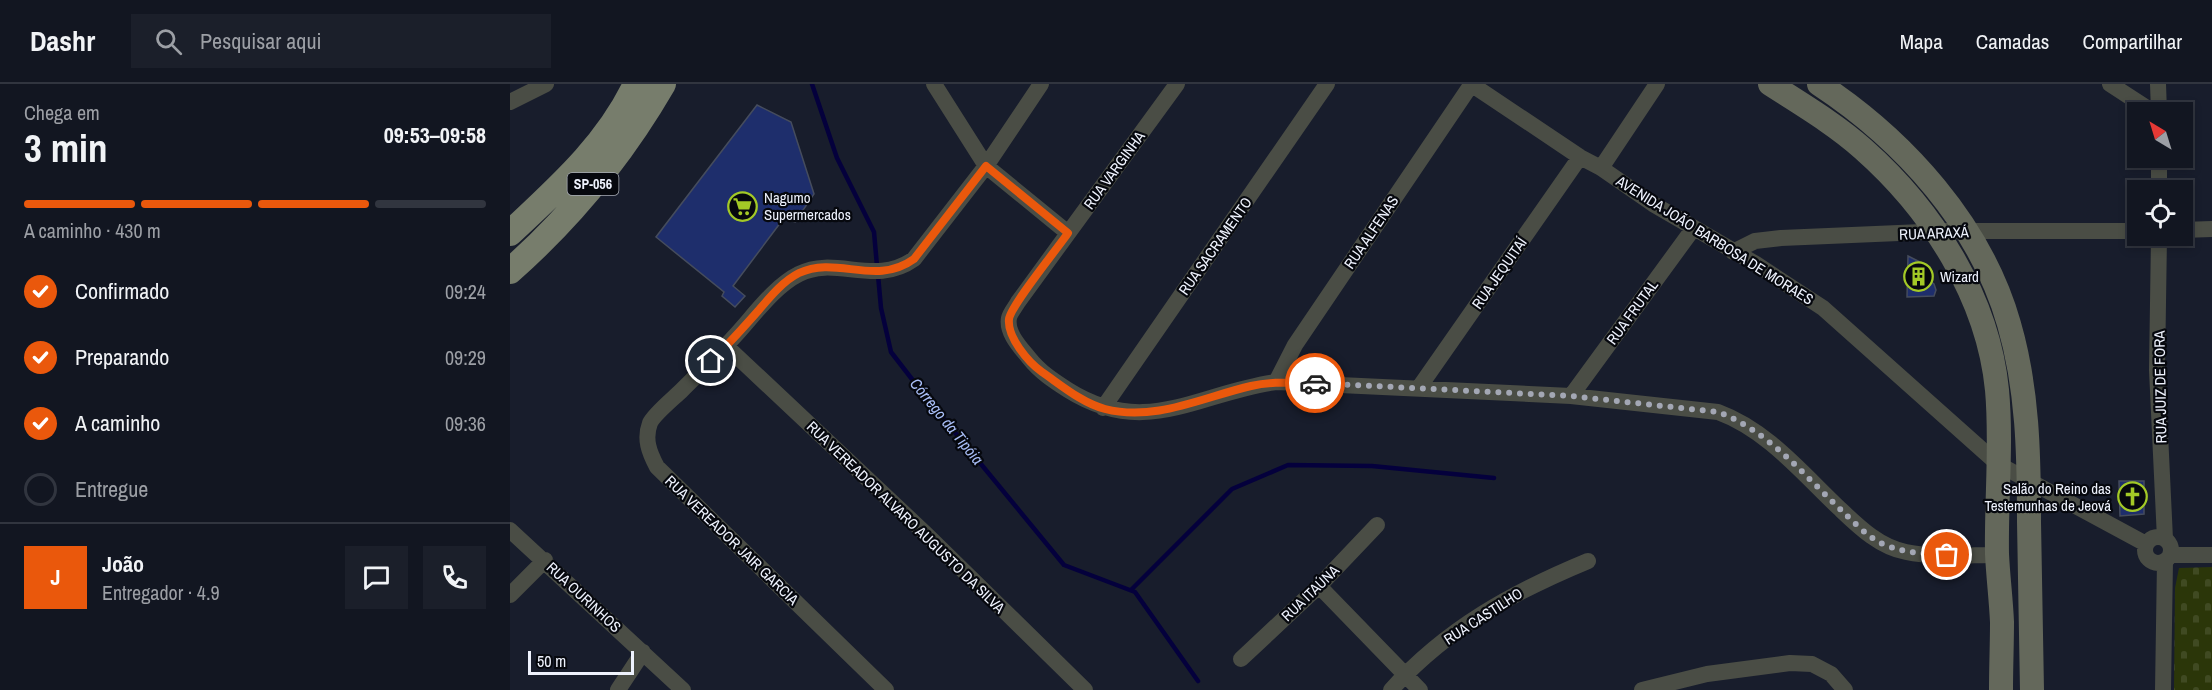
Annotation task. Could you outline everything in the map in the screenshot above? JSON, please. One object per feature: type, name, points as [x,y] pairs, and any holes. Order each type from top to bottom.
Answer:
[{"type":"main road","name":"SP-056","points":[[510,233],[584,161],[623,112],[636,84]]},
{"type":"main road","name":"SP-056","points":[[510,271],[542,243],[580,200],[631,135],[663,84]]},
{"type":"main road","points":[[1770,84],[1864,150],[1905,194],[1936,232],[1961,273],[1984,328],[1997,388],[1997,555],[2002,622],[2001,690]]},
{"type":"main road","points":[[1819,84],[1852,105],[1893,141],[1933,186],[1982,257],[2010,325],[2025,397],[2029,482],[2032,690]]},
{"type":"street","points":[[510,102],[546,84]]},
{"type":"street","points":[[934,84],[986,166],[1068,233]]},
{"type":"street","points":[[986,166],[1041,84]]},
{"type":"street","name":"RUA VARGINHA","points":[[1176,84],[1018,302],[1009,318],[1011,332],[1018,345],[1037,369],[1080,397],[1103,408],[1129,413],[1149,413],[1180,407],[1253,385],[1276,382],[1571,396],[1718,412],[1738,420],[1761,435],[1860,528],[1881,543],[1906,552],[1997,555]]},
{"type":"street","name":"RUA SACRAMENTO","points":[[1103,408],[1327,84]]},
{"type":"street","name":"AVENIDA JOÃO BARBOSA DE MORAES","points":[[1471,84],[1693,229],[1756,264],[1823,308],[1998,464],[2146,544]]},
{"type":"street","name":"RUA ALFENAS","points":[[1276,382],[1294,345],[1471,84]]},
{"type":"street","points":[[1601,168],[1657,84]]},
{"type":"street","points":[[2110,84],[2138,102]]},
{"type":"street","points":[[2158,84],[2159,102]]},
{"type":"street","name":"RUA JEQUITAÍ","points":[[1418,388],[1580,157]]},
{"type":"street","name":"RUA VEREADOR JAIR GARCIA","points":[[886,690],[657,467],[650,454],[647,438],[651,421],[784,284],[799,273],[818,268],[867,272],[903,267],[914,259],[986,166]]},
{"type":"street","name":"RUA FRUTAL","points":[[1571,396],[1693,229]]},
{"type":"street","points":[[2193,230],[2212,229]]},
{"type":"street","name":"RUA ARAXÁ","points":[[1733,252],[1755,242],[1781,238],[1966,231],[2127,231]]},
{"type":"street","name":"RUA JUIZ DE FORA","points":[[2159,246],[2157,370],[2167,552],[2163,690]]},
{"type":"street","name":"RUA VEREADOR ALVARO AUGUSTO DA SILVA","points":[[726,346],[927,535],[1085,690]]},
{"type":"street","name":"RUA ITAÚNA","points":[[1241,659],[1319,586],[1377,525]]},
{"type":"street","name":"RUA OURINHOS","points":[[510,530],[545,560],[682,690]]},
{"type":"street","points":[[2157,537],[2167,552],[2157,563],[2149,560],[2145,553],[2146,544],[2157,537]]},
{"type":"street","points":[[2167,552],[2212,555]]},
{"type":"street","points":[[510,595],[545,560]]},
{"type":"street","name":"RUA CASTILHO","points":[[1391,690],[1405,674],[1458,629],[1535,583],[1588,561]]},
{"type":"street","points":[[1319,586],[1420,690]]},
{"type":"street","points":[[618,690],[643,652]]},
{"type":"street","points":[[1642,690],[1707,674],[1790,663],[1812,664],[1831,674],[1845,690]]},
{"type":"green space","points":[[2212,567],[2212,690],[2174,690],[2175,588],[2179,568]]},
{"type":"building","name":"Nagumo Supermercados","points":[[757,105],[791,122],[814,194],[795,222],[784,218],[733,286],[745,296],[735,307],[722,296],[724,292],[656,237]]},
{"type":"building","name":"Wizard","points":[[1908,256],[1930,267],[1930,281],[1936,290],[1934,296],[1907,297]]},
{"type":"building","name":"Salão do Reino das Testemunhas de Jeová","points":[[2119,481],[2144,481],[2144,514],[2120,516]]},
{"type":"waterway","name":"Córrego da Tipóia","points":[[812,84],[837,158],[874,232],[877,266]]},
{"type":"waterway","name":"Córrego da Tipóia","points":[[878,275],[881,308],[891,352],[925,396],[1064,565],[1135,592],[1198,681]]},
{"type":"waterway","points":[[1131,590],[1232,489],[1288,465],[1372,466],[1494,478]]},
{"type":"way so far","points":[[1315,383],[1571,396],[1718,412],[1738,420],[1761,435],[1860,528],[1881,543],[1906,552],[1947,555]]},
{"type":"place","name":"Nagumo Supermercados","points":[[743,206]]},
{"type":"place","name":"Wizard","points":[[1919,276]]},
{"type":"place","name":"Salão do Reino das Testemunhas de Jeová","points":[[2132,497]]},
{"type":"route","points":[[711,361],[784,284],[799,273],[818,268],[867,272],[903,267],[914,259],[986,166],[1068,233],[1009,318],[1011,332],[1018,345],[1037,369],[1059,384],[1103,408],[1129,413],[1149,413],[1180,407],[1253,385],[1276,382],[1315,383]]}]
